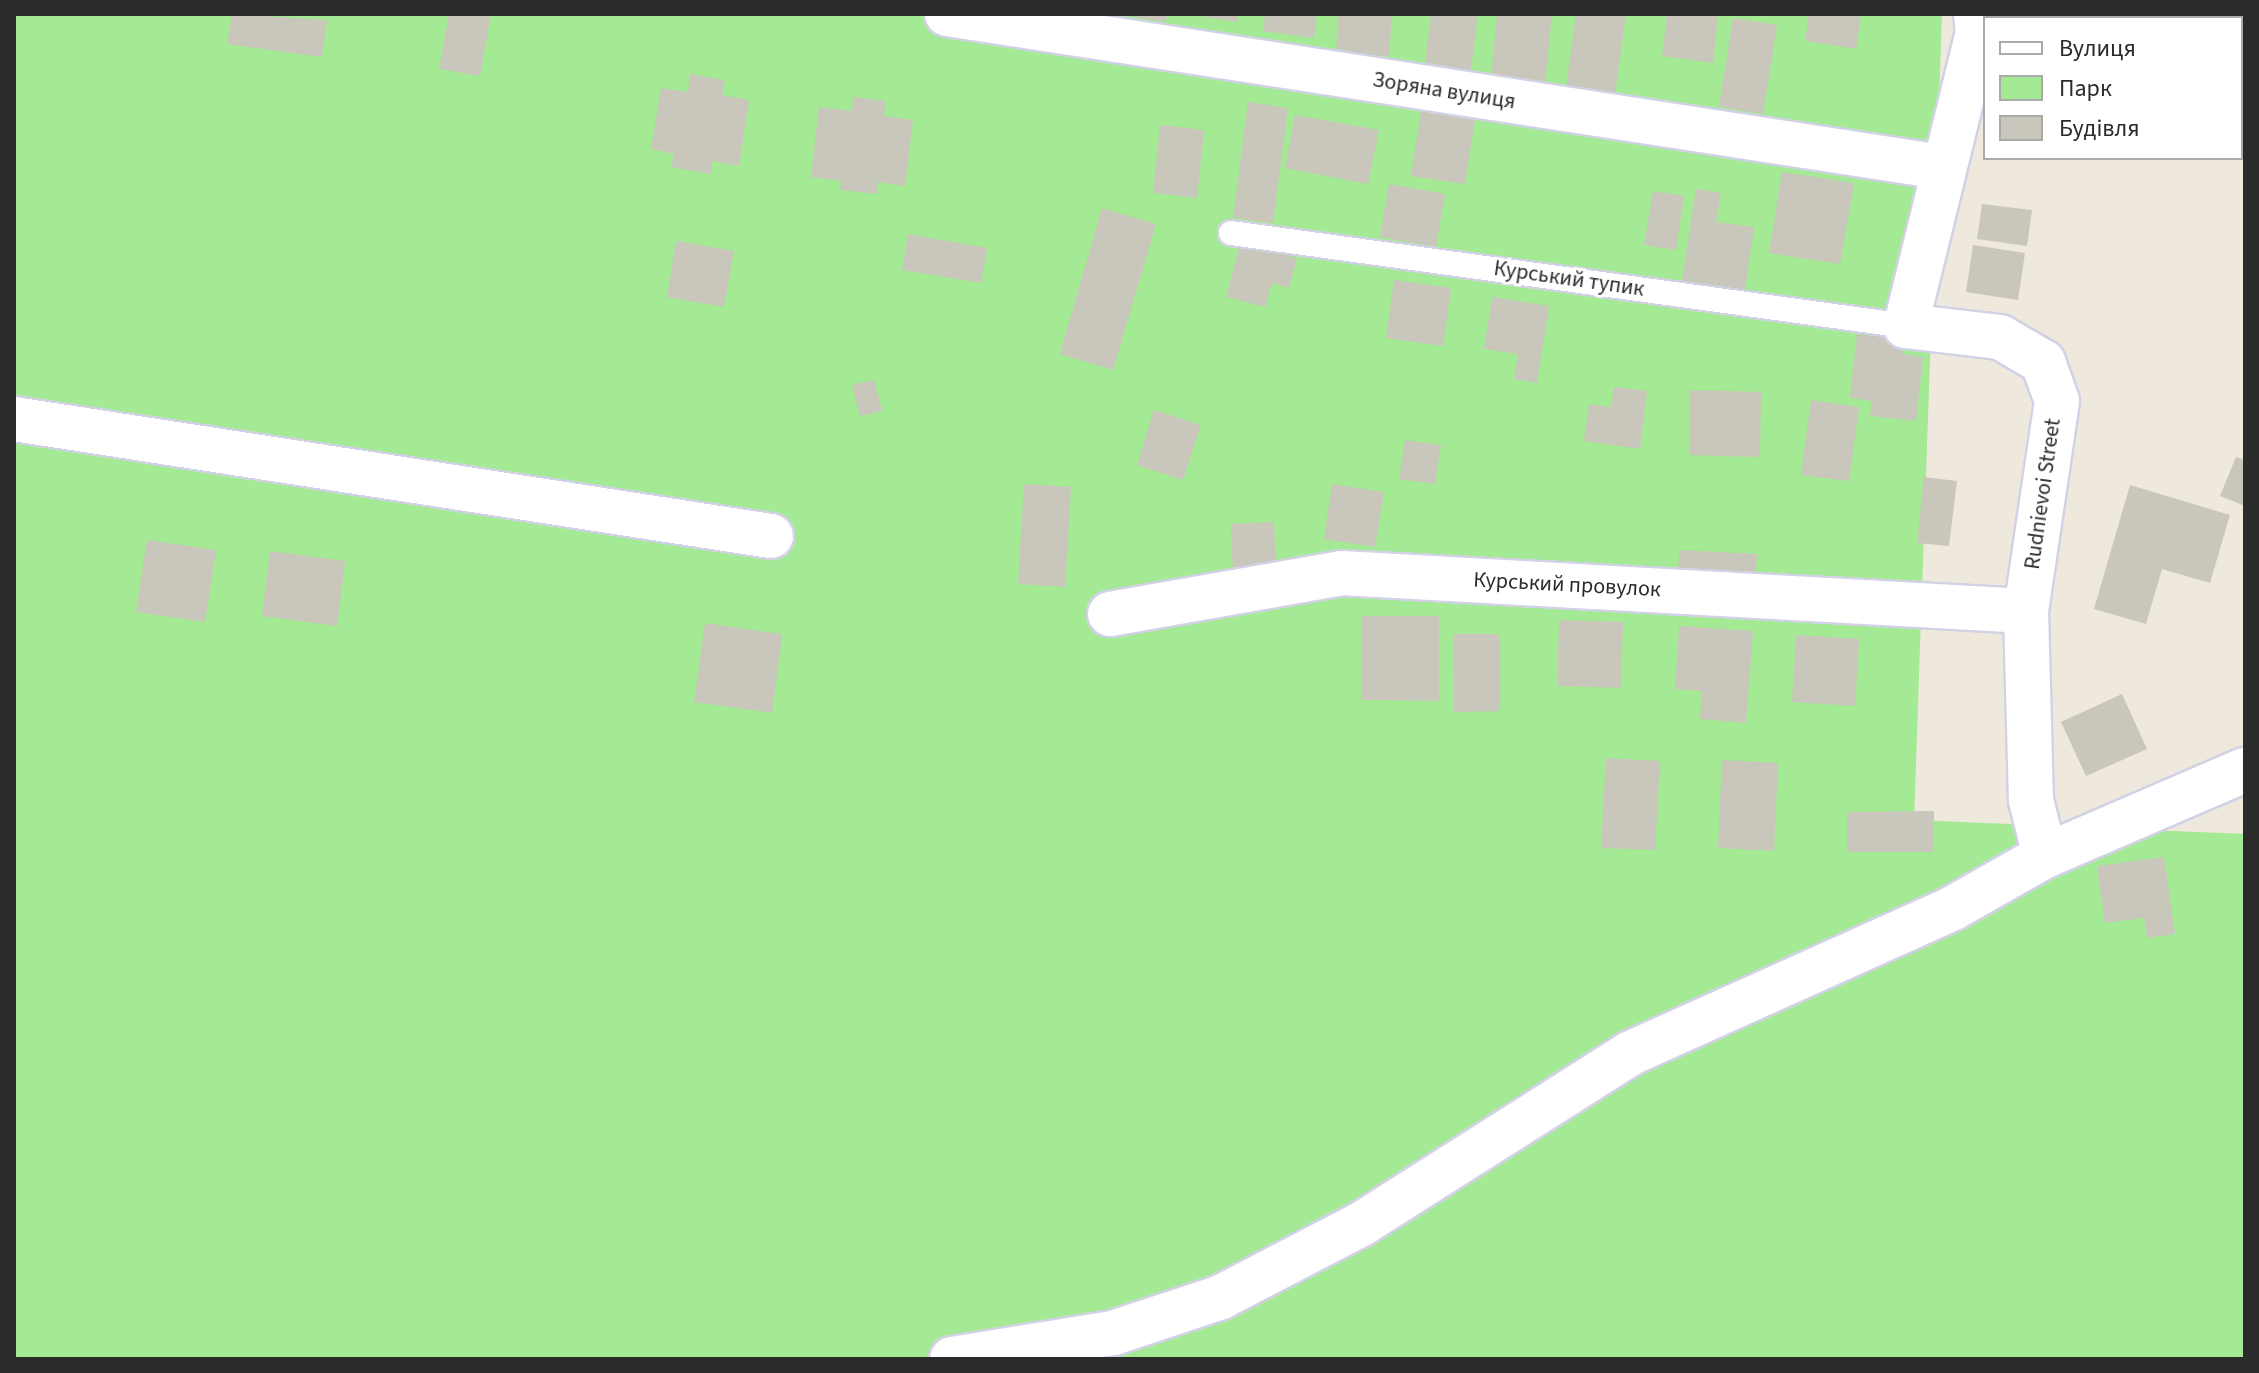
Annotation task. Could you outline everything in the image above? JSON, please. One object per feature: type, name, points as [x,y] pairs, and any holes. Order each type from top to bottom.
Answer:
[{"type":"street","name":"Зоряна вулиця","points":[[947,14],[1941,167]]},
{"type":"street","points":[[1906,326],[1941,167],[1979,26]]},
{"type":"street","name":"Rudnievoi Street","points":[[1906,326],[2000,337],[2043,362],[2057,401],[2026,611],[2031,800],[2045,856]]},
{"type":"street","points":[[14,419],[771,536]]},
{"type":"street","name":"Курський провулок","points":[[1110,614],[1342,573],[2026,611]]},
{"type":"street","points":[[952,1359],[1113,1333],[1221,1297],[1363,1223],[1631,1053],[1964,903],[2045,856],[2245,770]]},
{"type":"lane","name":"Курський тупик","points":[[1231,233],[1906,326]]},
{"type":"green space","points":[[14,14],[1942,14],[1914,820],[2245,834],[2245,1359],[14,1359]]},
{"type":"building","points":[[232,14],[327,20],[322,57],[227,44]]},
{"type":"building","points":[[449,14],[491,14],[480,76],[439,69]]},
{"type":"building","points":[[1116,14],[1167,14],[1166,22]]},
{"type":"building","points":[[1188,14],[1237,14],[1237,22]]},
{"type":"building","points":[[1265,14],[1317,14],[1314,38],[1263,31]]},
{"type":"building","points":[[1338,14],[1392,14],[1389,56],[1336,53]]},
{"type":"building","points":[[1431,14],[1478,14],[1471,70],[1425,64]]},
{"type":"building","points":[[1497,14],[1552,14],[1545,84],[1491,78]]},
{"type":"building","points":[[1576,14],[1626,14],[1615,94],[1566,88]]},
{"type":"building","points":[[1667,14],[1718,14],[1713,63],[1662,56]]},
{"type":"building","points":[[1809,14],[1861,14],[1856,49],[1805,41]]},
{"type":"building","points":[[1733,18],[1777,25],[1763,114],[1719,107]]},
{"type":"building","points":[[690,74],[725,80],[722,95],[749,100],[739,166],[712,161],[711,174],[671,167],[674,154],[651,149],[661,88],[688,92]]},
{"type":"building","points":[[853,97],[886,101],[884,116],[913,120],[905,186],[878,182],[877,194],[840,190],[841,181],[811,177],[819,107],[852,111]]},
{"type":"building","points":[[1248,102],[1288,108],[1273,223],[1233,218]]},
{"type":"building","points":[[1421,111],[1475,119],[1465,184],[1411,176]]},
{"type":"building","points":[[1295,115],[1379,130],[1368,184],[1285,168]]},
{"type":"building","points":[[1160,125],[1204,130],[1197,198],[1153,193]]},
{"type":"building","points":[[1782,172],[1854,183],[1840,264],[1769,253]]},
{"type":"building","points":[[1389,184],[1445,194],[1436,247],[1380,237]]},
{"type":"building","points":[[1696,189],[1721,193],[1716,222],[1754,227],[1744,297],[1681,287]]},
{"type":"building","points":[[1653,191],[1684,196],[1676,250],[1644,245]]},
{"type":"building","points":[[1982,204],[2032,210],[2027,246],[1977,239]]},
{"type":"building","points":[[1102,208],[1156,224],[1113,370],[1060,354]]},
{"type":"building","points":[[908,234],[987,248],[981,283],[902,270]]},
{"type":"building","points":[[676,241],[734,251],[724,307],[667,297]]},
{"type":"building","points":[[1240,243],[1297,258],[1289,288],[1272,283],[1265,307],[1226,297]]},
{"type":"building","points":[[1973,245],[2025,253],[2018,300],[1966,292]]},
{"type":"building","points":[[1394,280],[1451,288],[1443,346],[1386,338]]},
{"type":"building","points":[[1492,297],[1549,306],[1537,383],[1514,379],[1518,354],[1484,349]]},
{"type":"building","points":[[1857,334],[1904,339],[1902,354],[1923,357],[1916,421],[1870,416],[1872,401],[1850,398]]},
{"type":"building","points":[[874,380],[882,411],[860,416],[852,385]]},
{"type":"building","points":[[1614,387],[1647,391],[1640,449],[1584,441],[1589,404],[1611,407]]},
{"type":"building","points":[[1690,390],[1761,392],[1760,457],[1689,455]]},
{"type":"building","points":[[1811,400],[1859,407],[1849,481],[1801,475]]},
{"type":"building","points":[[1154,410],[1201,425],[1183,480],[1137,465]]},
{"type":"building","points":[[1405,440],[1441,445],[1435,484],[1399,479]]},
{"type":"building","points":[[2236,457],[2245,460],[2245,506],[2220,496]]},
{"type":"building","points":[[1924,477],[1957,481],[1949,546],[1917,543]]},
{"type":"building","points":[[1024,484],[1071,487],[1065,587],[1018,584]]},
{"type":"building","points":[[1332,484],[1384,492],[1375,547],[1324,539]]},
{"type":"building","points":[[2130,485],[2230,515],[2210,583],[2162,569],[2146,624],[2094,609]]},
{"type":"building","points":[[1274,522],[1276,575],[1233,576],[1231,524]]},
{"type":"building","points":[[147,540],[216,550],[205,622],[136,612]]},
{"type":"building","points":[[1679,550],[1757,554],[1755,586],[1678,582]]},
{"type":"building","points":[[270,551],[345,561],[337,626],[262,616]]},
{"type":"building","points":[[1361,616],[1439,616],[1439,701],[1361,700]]},
{"type":"building","points":[[1559,620],[1623,622],[1621,688],[1557,686]]},
{"type":"building","points":[[705,623],[782,634],[772,713],[694,702]]},
{"type":"building","points":[[1679,626],[1753,631],[1746,723],[1700,719],[1702,691],[1675,689]]},
{"type":"building","points":[[1453,634],[1499,634],[1500,711],[1454,712]]},
{"type":"building","points":[[1796,635],[1859,639],[1855,706],[1792,702]]},
{"type":"building","points":[[2122,694],[2147,749],[2086,776],[2061,722]]},
{"type":"building","points":[[1606,758],[1660,761],[1655,850],[1601,848]]},
{"type":"building","points":[[1722,760],[1778,763],[1774,851],[1718,848]]},
{"type":"building","points":[[1934,811],[1934,852],[1847,852],[1847,812]]},
{"type":"building","points":[[2164,857],[2175,934],[2147,938],[2144,918],[2105,923],[2097,866]]}]
